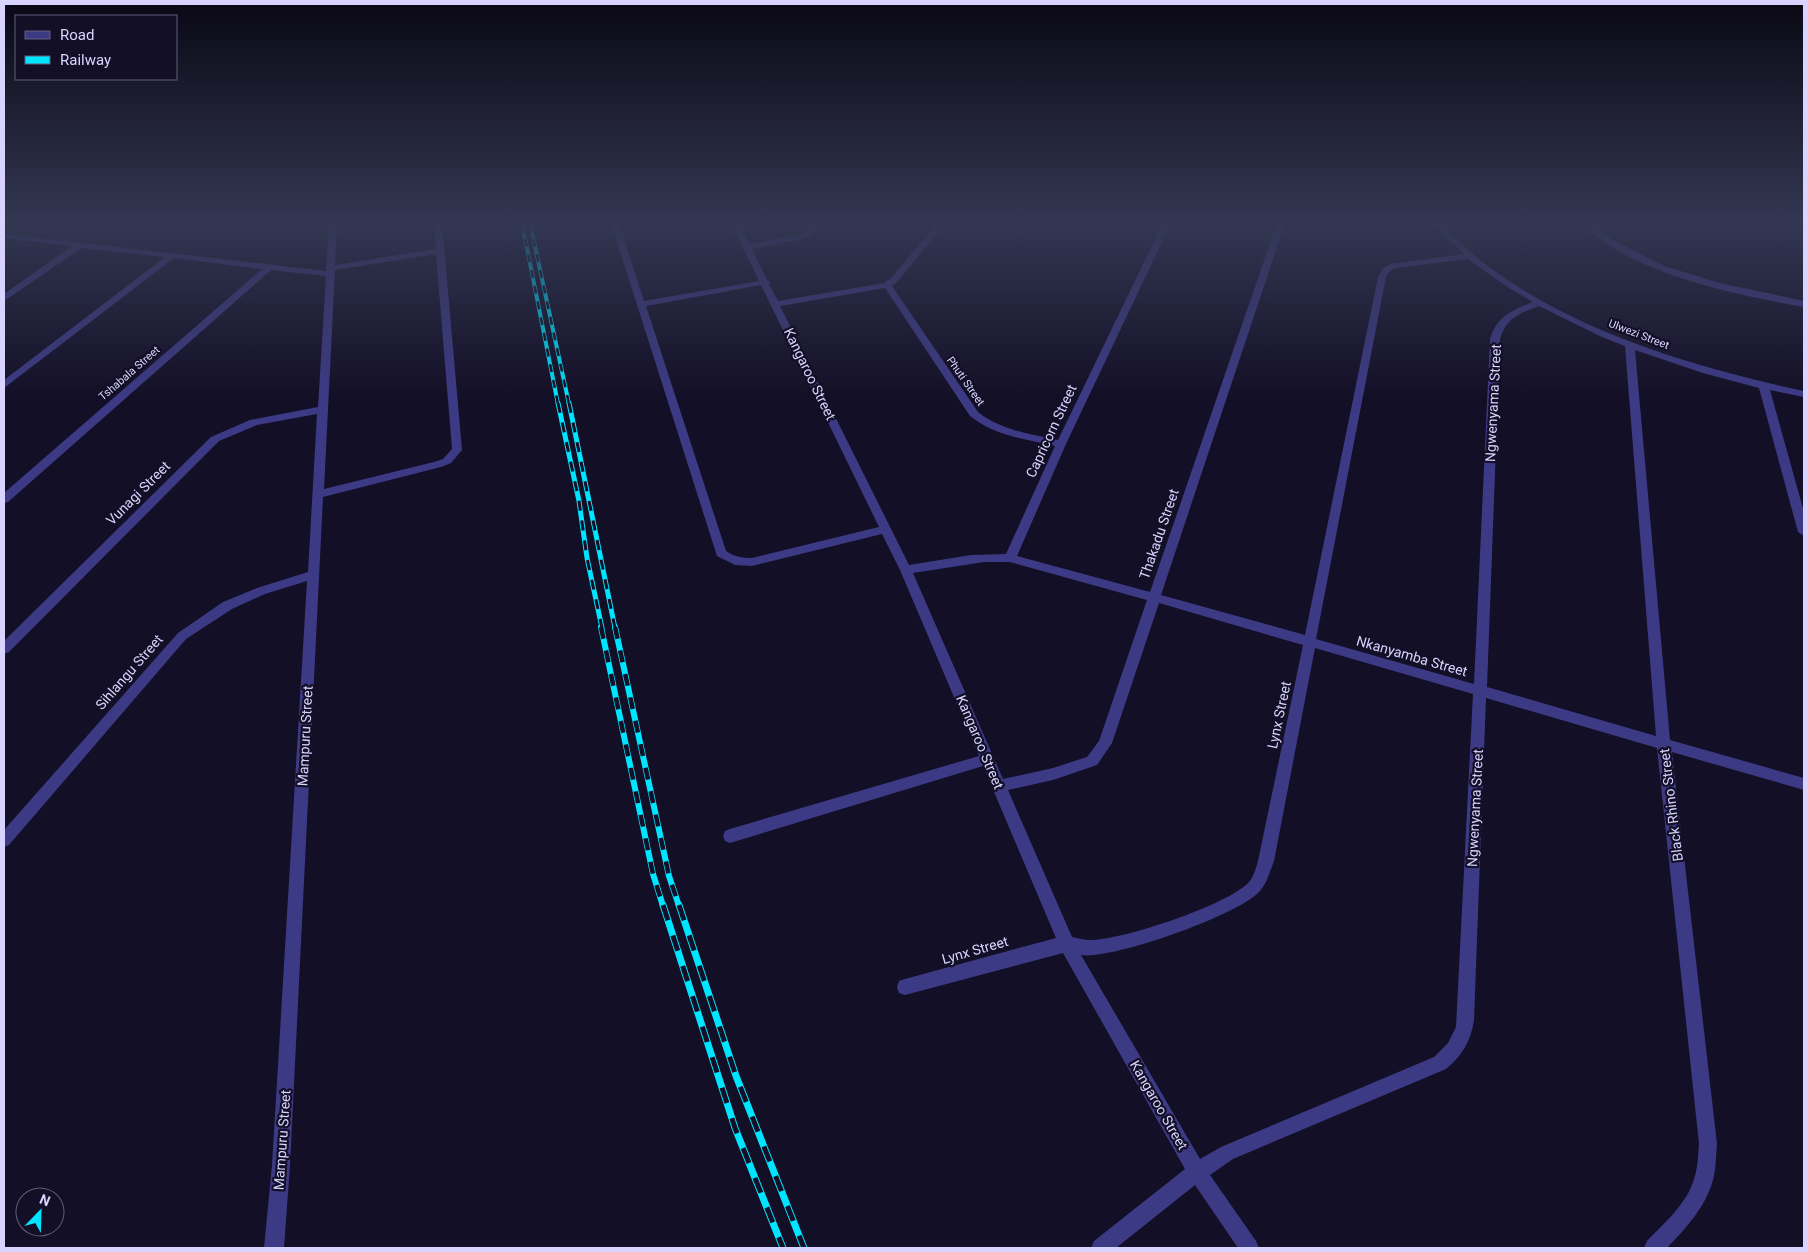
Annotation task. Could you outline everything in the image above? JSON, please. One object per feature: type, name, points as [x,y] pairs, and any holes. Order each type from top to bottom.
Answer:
[{"type":"street","points":[[4,298],[28,281]]},
{"type":"street","points":[[4,385],[138,281]]},
{"type":"street","name":"Tshabala Street","points":[[4,499],[252,281]]},
{"type":"street","name":"Mampuru Street","points":[[274,1248],[282,1155],[330,281]]},
{"type":"street","points":[[319,494],[437,465],[447,461],[457,450],[443,281]]},
{"type":"street","points":[[633,281],[720,553],[729,560],[740,563],[752,562],[885,529]]},
{"type":"street","points":[[776,304],[887,286],[892,281]]},
{"type":"street","name":"Capricorn Street","points":[[1010,558],[1061,444],[1139,281]]},
{"type":"street","name":"Thakadu Street","points":[[998,786],[1092,761],[1105,743],[1261,281]]},
{"type":"street","name":"Lynx Street","points":[[905,987],[1008,957],[1067,945],[1091,948],[1122,943],[1193,918],[1241,897],[1252,890],[1261,878],[1311,642],[1381,281]]},
{"type":"street","name":"Ulwezi Street","points":[[1508,281],[1540,302],[1630,345],[1764,387],[1804,394]]},
{"type":"street","points":[[1704,281],[1804,304]]},
{"type":"street","points":[[640,304],[766,282]]},
{"type":"street","name":"Kangaroo Street","points":[[766,282],[906,570],[1067,945],[1197,1172],[1248,1248]]},
{"type":"street","name":"Phuti Street","points":[[887,286],[932,354],[974,414],[981,421],[1001,429],[1061,444]]},
{"type":"street","name":"Ngwenyama Street","points":[[1101,1248],[1197,1172],[1228,1154],[1440,1064],[1454,1053],[1463,1036],[1466,1020],[1497,329],[1506,316],[1540,302]]},
{"type":"street","name":"Black Rhino Street","points":[[1630,345],[1664,745],[1708,1144],[1704,1179],[1697,1195],[1688,1211],[1654,1248]]},
{"type":"street","points":[[1764,387],[1804,532]]},
{"type":"street","name":"Vunagi Street","points":[[4,649],[215,439],[229,430],[261,419],[322,410]]},
{"type":"street","points":[[906,570],[954,560],[990,557],[1010,558]]},
{"type":"street","name":"Nkanyamba Street","points":[[1010,558],[1154,597],[1804,784]]},
{"type":"street","name":"Sihlangu Street","points":[[4,840],[182,636],[196,624],[214,612],[255,593],[313,576]]},
{"type":"street","points":[[730,836],[987,759]]},
{"type":"railway","points":[[534,281],[558,404]]},
{"type":"railway","points":[[543,281],[569,404]]},
{"type":"railway","points":[[558,403],[579,501],[587,558],[602,628]]},
{"type":"railway","points":[[569,403],[615,628]]},
{"type":"railway","points":[[601,627],[653,874],[663,906]]},
{"type":"railway","points":[[615,627],[669,876],[679,906]]},
{"type":"railway","points":[[663,905],[735,1128],[783,1248]]},
{"type":"railway","points":[[679,905],[736,1076],[804,1248]]}]
